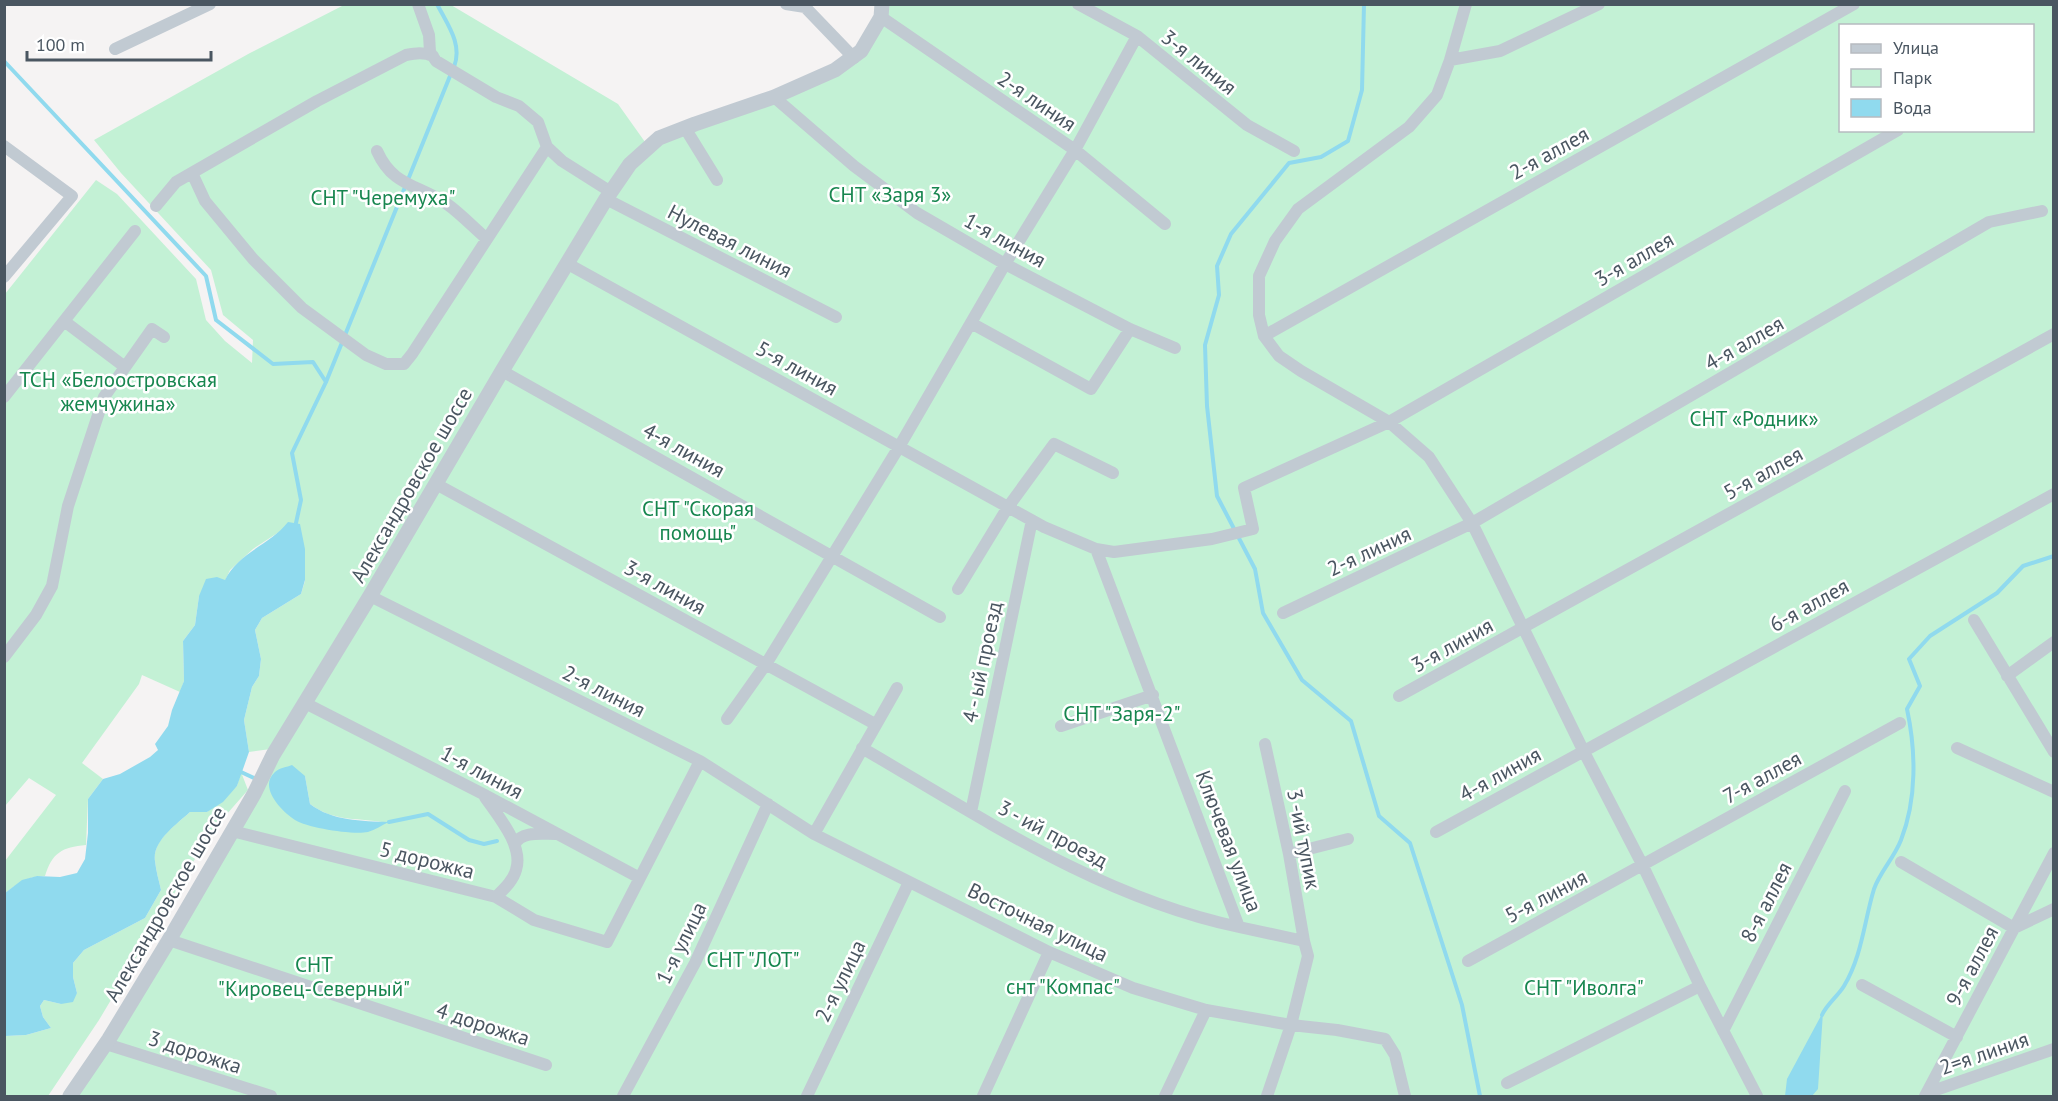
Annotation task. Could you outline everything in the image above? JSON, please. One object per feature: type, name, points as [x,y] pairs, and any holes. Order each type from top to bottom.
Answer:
[{"type":"street","points":[[115,49],[210,4]]},
{"type":"street","points":[[192,173],[205,201],[246,251],[302,308],[366,355],[386,364],[404,364],[547,147],[538,122],[519,106],[496,97],[443,66],[433,56],[430,52],[429,35],[418,4]]},
{"type":"street","points":[[786,4],[805,7],[854,58]]},
{"type":"street","name":"3-я линия","points":[[1078,4],[1137,36],[1247,125],[1294,152]]},
{"type":"street","points":[[1466,4],[1437,95],[1409,127],[1298,209],[1275,241],[1259,276],[1259,315],[1264,336],[1279,356],[1389,422],[1429,457],[1472,524],[1643,866],[1700,986],[1757,1096]]},
{"type":"street","points":[[1450,60],[1500,51],[1599,4]]},
{"type":"street","name":"2-я аллея","points":[[1264,336],[1854,4]]},
{"type":"street","name":"Александровское шоссе","points":[[70,1096],[106,1044],[169,940],[253,796],[273,755],[370,596],[502,371],[630,164],[659,138],[774,97],[834,70],[854,58],[863,48],[881,11]]},
{"type":"street","name":"2-я линия","points":[[881,11],[1075,150],[1165,224]]},
{"type":"street","points":[[727,719],[766,664],[899,447],[1005,264],[1075,150],[1137,36]]},
{"type":"street","points":[[156,206],[176,182],[317,101],[406,55],[428,53],[433,56]]},
{"type":"street","name":"1-я линия","points":[[774,97],[854,166],[917,213],[1005,264],[1130,329],[1175,348]]},
{"type":"street","points":[[685,128],[717,180]]},
{"type":"street","name":"3-я аллея","points":[[1389,422],[1895,132]]},
{"type":"street","points":[[4,146],[72,196],[4,278]]},
{"type":"street","name":"Нулевая линия","points":[[547,147],[609,196],[836,317]]},
{"type":"street","points":[[377,151],[383,164],[393,176],[447,204],[487,239]]},
{"type":"street","name":"4-я аллея","points":[[1472,524],[1989,222],[2042,211]]},
{"type":"street","points":[[4,397],[135,231]]},
{"type":"street","name":"5-я линия","points":[[568,264],[1032,520],[1096,549]]},
{"type":"street","points":[[64,321],[125,367]]},
{"type":"street","points":[[971,323],[1091,389],[1130,329]]},
{"type":"street","points":[[4,657],[36,615],[52,585],[68,506],[104,398],[152,329],[164,338]]},
{"type":"street","name":"5-я аллея","points":[[1524,628],[2054,334]]},
{"type":"street","name":"4-я линия","points":[[502,371],[940,617]]},
{"type":"street","points":[[1096,549],[1114,552],[1229,536],[1254,529],[1244,489],[1389,422]]},
{"type":"street","points":[[958,590],[1008,507],[1054,444],[1113,473]]},
{"type":"street","name":"3-я линия","points":[[436,484],[875,724]]},
{"type":"street","name":"6-я аллея","points":[[1583,750],[2054,494]]},
{"type":"street","name":"4 - ый проезд","points":[[971,812],[1032,520]]},
{"type":"street","name":"2-я линия","points":[[1283,613],[1472,524]]},
{"type":"street","name":"Ключевая улица","points":[[1096,549],[1239,927],[1304,941]]},
{"type":"street","name":"2-я линия","points":[[370,596],[700,761],[814,834]]},
{"type":"street","points":[[1974,620],[2054,752]]},
{"type":"street","name":"3-я линия","points":[[1399,696],[1524,628]]},
{"type":"street","points":[[2007,676],[2054,642]]},
{"type":"street","points":[[814,834],[897,688]]},
{"type":"street","points":[[1061,726],[1153,695]]},
{"type":"street","name":"1-я линия","points":[[305,703],[638,877]]},
{"type":"street","name":"7-я аллея","points":[[1643,866],[1900,723]]},
{"type":"street","name":"3 -ий тупик","points":[[1265,744],[1289,854],[1304,941]]},
{"type":"street","name":"3 - ий проезд","points":[[862,748],[1053,859],[1123,891],[1239,927]]},
{"type":"street","points":[[1957,748],[2054,792]]},
{"type":"street","name":"4-я линия","points":[[1436,832],[1583,750]]},
{"type":"street","points":[[638,877],[700,761]]},
{"type":"street","name":"8-я аллея","points":[[1723,1031],[1845,790]]},
{"type":"street","points":[[483,794],[515,844],[517,869],[509,884],[496,897]]},
{"type":"street","name":"1-я улица","points":[[623,1096],[695,963],[768,804]]},
{"type":"street","name":"5 дорожка","points":[[232,831],[496,897],[534,920],[606,942],[638,877]]},
{"type":"street","points":[[515,844],[517,839],[525,835],[558,834]]},
{"type":"street","name":"Восточная улица","points":[[814,834],[1049,952],[1133,988],[1206,1010],[1291,1025]]},
{"type":"street","points":[[1289,854],[1348,838]]},
{"type":"street","name":"9-я аллея","points":[[1926,1095],[2054,853]]},
{"type":"street","points":[[1901,862],[2014,928],[2054,909]]},
{"type":"street","name":"5-я линия","points":[[1468,961],[1643,866]]},
{"type":"street","name":"2-я улица","points":[[807,1096],[909,882]]},
{"type":"street","name":"4 дорожка","points":[[169,940],[546,1065]]},
{"type":"street","points":[[1267,1096],[1291,1025],[1308,956],[1304,941]]},
{"type":"street","points":[[983,1096],[1049,952]]},
{"type":"street","points":[[1862,985],[1957,1037]]},
{"type":"street","points":[[1507,1083],[1700,986]]},
{"type":"street","points":[[1165,1096],[1206,1010]]},
{"type":"street","points":[[1291,1025],[1337,1030],[1385,1039],[1395,1055],[1405,1096]]},
{"type":"street","name":"3 дорожка","points":[[106,1044],[271,1096]]},
{"type":"street","name":"2=я линия","points":[[1926,1095],[2054,1049]]},
{"type":"green space","points":[[344,5],[451,5],[618,104],[645,142],[606,200],[659,138],[855,56],[882,5],[2053,5],[2053,1096],[70,1096],[278,748],[249,752],[244,720],[252,687],[259,676],[261,659],[255,630],[262,618],[301,594],[305,581],[305,549],[282,530],[253,549],[230,570],[225,581],[199,596],[195,625],[183,641],[184,681],[180,692],[142,675],[139,684],[82,763],[103,779],[88,799],[86,845],[64,850],[51,862],[45,876],[28,879],[5,893],[5,861],[56,795],[29,778],[5,806],[5,294],[96,180],[117,194],[196,279],[206,320],[225,341],[252,363],[253,340],[223,315],[211,270],[121,173],[94,140],[250,53]],"holes":[[[305,776],[310,804],[338,817],[387,823],[295,820]]]},
{"type":"green space","points":[[241,772],[248,790],[211,832],[99,1020],[48,1096],[5,1096],[5,1036],[26,1035],[51,1028],[43,1017],[40,1006],[44,1000],[61,1004],[77,993],[73,977],[73,963],[84,950],[145,918],[161,890],[155,853],[161,839],[190,812],[207,812],[237,786]]},
{"type":"water","points":[[288,522],[300,524],[305,549],[305,580],[301,594],[262,618],[255,630],[261,659],[259,676],[252,687],[244,720],[249,752],[237,786],[223,802],[207,812],[190,812],[161,840],[155,854],[155,861],[161,890],[145,918],[84,950],[73,963],[73,977],[77,993],[73,1002],[61,1004],[44,1000],[40,1006],[43,1017],[51,1028],[26,1035],[5,1036],[5,893],[22,880],[37,876],[60,877],[77,873],[85,859],[88,799],[103,779],[120,774],[158,750],[155,744],[168,726],[184,681],[183,641],[195,625],[199,596],[206,579],[217,577],[225,580],[238,563],[273,537]]},
{"type":"water","points":[[292,765],[305,776],[310,804],[319,810],[348,819],[389,822],[368,832],[352,833],[320,828],[295,820],[278,805],[269,785],[270,778],[275,772]]},
{"type":"water","points":[[1823,1012],[1818,1089],[1812,1096],[1785,1096],[1787,1079]]},
{"type":"waterway","points":[[437,4],[455,42],[457,50],[454,67]]},
{"type":"waterway","points":[[1364,4],[1362,90],[1348,141],[1321,157],[1289,163],[1231,234],[1217,266],[1219,295],[1205,345],[1207,406],[1217,496],[1255,569],[1263,613],[1302,680],[1351,721],[1379,816],[1410,843],[1462,1005],[1480,1096]]},
{"type":"waterway","points":[[4,61],[206,276],[216,320],[273,364],[313,362],[326,382]]},
{"type":"waterway","points":[[296,523],[301,500],[292,453],[326,382],[450,76]]},
{"type":"waterway","points":[[1822,1015],[1842,990],[1850,975],[1859,951],[1874,889],[1898,847],[1910,808],[1913,758],[1907,709],[1920,686],[1909,659],[1930,636],[1997,593],[2023,566],[2054,556]]},
{"type":"waterway","points":[[241,772],[256,779]]},
{"type":"waterway","points":[[389,822],[428,814],[469,840],[484,844],[497,841]]},
{"type":"park label","name":"СНТ «Заря 3»","points":[[890,194]]},
{"type":"park label","name":"СНТ \"Черемуха\"","points":[[383,197]]},
{"type":"park label","name":"ТСН «Белоостровская жемчужина»","points":[[118,391]]},
{"type":"park label","name":"СНТ «Родник»","points":[[1754,418]]},
{"type":"park label","name":"СНТ \"Скорая помощь\"","points":[[698,520]]},
{"type":"park label","name":"СНТ \"Заря-2\"","points":[[1122,713]]},
{"type":"park label","name":"СНТ \"ЛОТ\"","points":[[753,959]]},
{"type":"park label","name":"СНТ \"Кировец-Северный\"","points":[[314,976]]},
{"type":"park label","name":"снт \"Компас\"","points":[[1063,986]]},
{"type":"park label","name":"СНТ \"Иволга\"","points":[[1584,987]]}]
